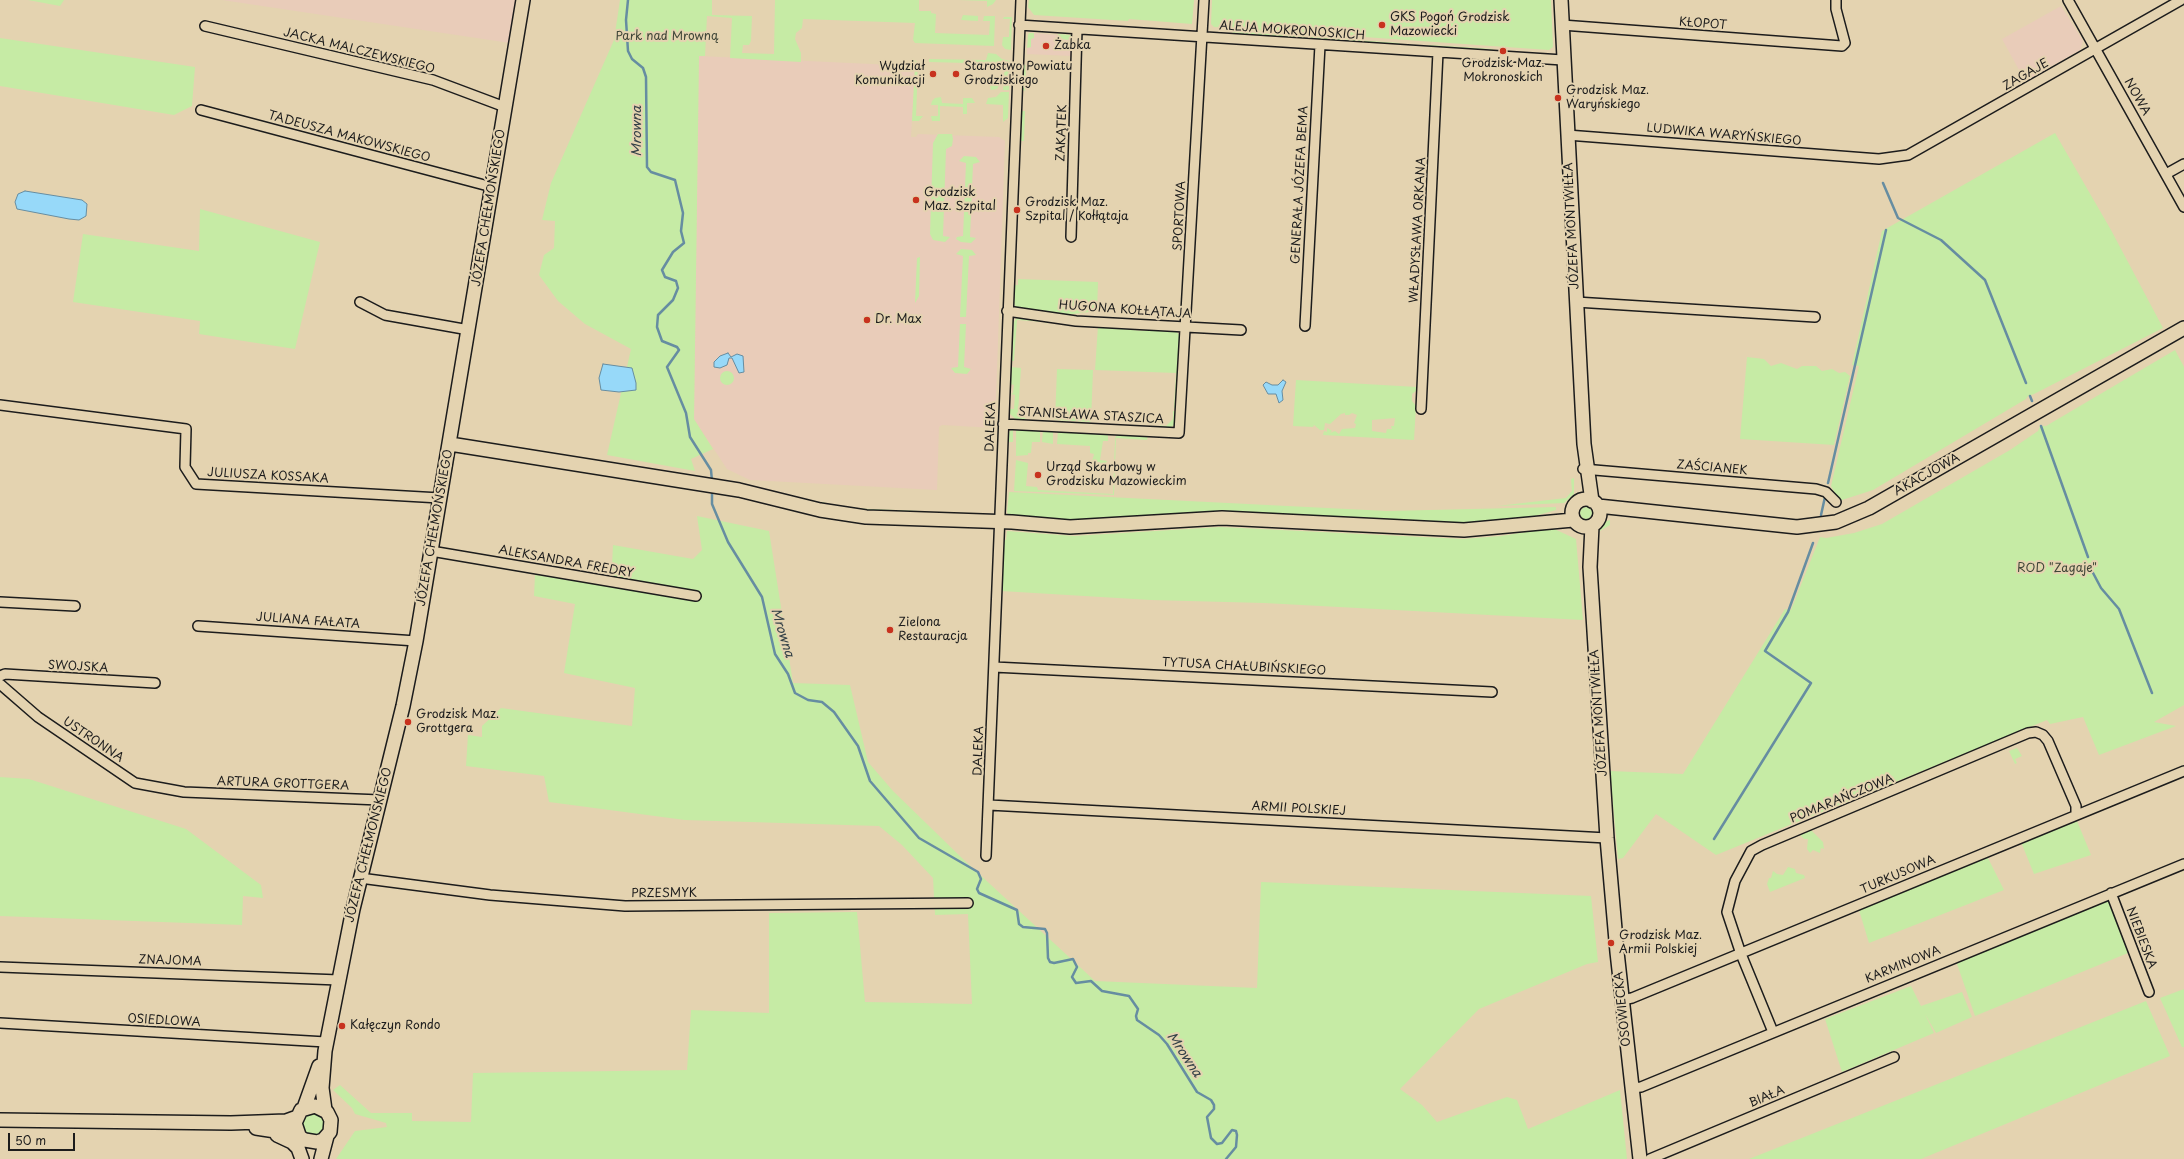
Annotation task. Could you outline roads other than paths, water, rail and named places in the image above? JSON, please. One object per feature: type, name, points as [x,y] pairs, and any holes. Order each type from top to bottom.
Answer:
[{"type":"street","name":"JÓZEFA CHEŁMOŃSKIEGO","points":[[325,1110],[322,1094],[326,1046],[338,980],[360,878],[380,800],[416,641],[523,0]]},
{"type":"street","name":"DALEKA","points":[[986,856],[1021,0]]},
{"type":"street","name":"SPORTOWA","points":[[1179,432],[1204,0]]},
{"type":"street","name":"JÓZEFA MONTWIŁŁA","points":[[1561,0],[1586,513],[1609,859]]},
{"type":"street","name":"KŁOPOT","points":[[1562,26],[1842,46],[1845,43],[1836,9],[1836,0]]},
{"type":"street","name":"NOWA","points":[[2068,0],[2097,48],[2184,207]]},
{"type":"street","name":"ZAGAJE","points":[[1879,159],[1894,158],[1915,152],[2180,0]]},
{"type":"street","name":"ALEJA MOKRONOSKICH","points":[[1019,25],[1563,60]]},
{"type":"street","name":"JACKA MALCZEWSKIEGO","points":[[205,26],[433,80],[505,107]]},
{"type":"street","name":"ZAKĄTEK","points":[[1071,237],[1077,29]]},
{"type":"street","name":"GENERAŁA JÓZEFA BEMA","points":[[1305,326],[1320,45]]},
{"type":"street","name":"WŁADYSŁAWA ORKANA","points":[[1421,409],[1438,52]]},
{"type":"street","name":"TADEUSZA MAKOWSKIEGO","points":[[201,110],[492,187]]},
{"type":"street","name":"LUDWIKA WARYŃSKIEGO","points":[[1567,135],[1879,159]]},
{"type":"street","points":[[2166,174],[2184,164]]},
{"type":"street","points":[[360,302],[385,316],[469,330]]},
{"type":"street","points":[[1576,302],[1815,317]]},
{"type":"street","name":"HUGONA KOŁŁĄTAJA","points":[[1008,311],[1076,321],[1241,330]]},
{"type":"street","name":"AKACJOWA","points":[[450,444],[724,487],[846,515],[1077,527],[1222,518],[1464,530],[1498,528],[1586,513],[1645,512],[1797,527],[1836,522],[1868,508],[2184,328]]},
{"type":"street","name":"JULIUSZA KOSSAKA","points":[[0,405],[186,429],[185,467],[196,484],[440,498]]},
{"type":"street","name":"STANISŁAWA STASZICA","points":[[1003,424],[1179,432]]},
{"type":"street","name":"ZAŚCIANEK","points":[[1584,469],[1816,489],[1826,492],[1836,502]]},
{"type":"street","name":"ALEKSANDRA FREDRY","points":[[431,551],[696,596]]},
{"type":"street","points":[[0,602],[75,606]]},
{"type":"street","name":"JULIANA FAŁATA","points":[[198,626],[416,641]]},
{"type":"street","name":"TYTUSA CHAŁUBIŃSKIEGO","points":[[994,667],[1492,692]]},
{"type":"street","name":"SWOJSKA","points":[[0,676],[5,674],[155,683]]},
{"type":"street","name":"USTRONNA","points":[[0,684],[38,717],[135,783],[184,792]]},
{"type":"street","name":"POMARAŃCZOWA","points":[[1773,1032],[1741,954],[1727,912],[1735,881],[1751,851],[1762,845],[2028,733],[2036,732],[2048,741],[2076,806],[2076,814]]},
{"type":"street","name":"TURKUSOWA","points":[[1622,1000],[1632,998],[1741,954],[2076,814],[2184,771]]},
{"type":"street","name":"ARTURA GROTTGERA","points":[[184,792],[380,800]]},
{"type":"street","name":"ARMII POLSKIEJ","points":[[989,805],[1607,838]]},
{"type":"street","name":"OSOWIECKA","points":[[1609,859],[1622,1000],[1640,1159]]},
{"type":"street","name":"KARMINOWA","points":[[1632,1088],[1641,1087],[2184,864]]},
{"type":"street","name":"PRZESMYK","points":[[360,878],[490,895],[624,906],[968,903]]},
{"type":"street","name":"NIEBIESKA","points":[[2111,893],[2149,992]]},
{"type":"street","name":"ZNAJOMA","points":[[0,967],[338,980]]},
{"type":"street","name":"OSIEDLOWA","points":[[0,1023],[326,1046]]},
{"type":"street","name":"JÓZEFA CHEŁMOŃSKIEGO","points":[[300,1112],[326,1046]]},
{"type":"street","name":"BIAŁA","points":[[1650,1159],[1894,1057]]},
{"type":"street","points":[[0,1120],[231,1123],[286,1121],[300,1112],[315,1106],[325,1110],[330,1116],[332,1124],[321,1159]]},
{"type":"street","points":[[300,1112],[295,1123],[308,1150],[308,1159]]},
{"type":"street","points":[[231,1123],[317,1142],[327,1136]]},
{"type":"street","points":[[257,1128],[283,1137],[292,1142],[298,1148],[302,1159]]},
{"type":"water","points":[[25,191],[82,200],[87,204],[86,216],[79,220],[69,219],[17,209],[15,202],[18,194]]},
{"type":"water","points":[[728,353],[731,357],[737,354],[743,356],[744,372],[739,373],[732,358],[729,358],[727,365],[720,368],[714,367],[714,362],[720,356]]},
{"type":"water","points":[[603,364],[632,368],[636,383],[636,390],[619,392],[601,390],[599,378]]},
{"type":"water","points":[[1283,380],[1286,382],[1282,391],[1283,400],[1279,403],[1276,394],[1268,394],[1263,385],[1266,382],[1272,385],[1278,385]]},
{"type":"waterway","name":"Mrowna","points":[[628,0],[626,20],[628,51],[632,59],[643,68],[646,77],[647,167],[651,172],[675,180],[683,213],[681,231],[684,243],[673,252],[662,270],[665,277],[676,281],[678,288],[673,300],[658,315],[657,327],[662,341],[677,347],[679,350],[667,367],[686,413],[690,437],[711,470],[712,481]]},
{"type":"waterway","points":[[1883,183],[1898,218],[1941,240],[1985,280],[2026,383]]},
{"type":"waterway","points":[[1828,483],[1886,230]]},
{"type":"waterway","points":[[2030,396],[2032,401]]},
{"type":"waterway","points":[[2041,426],[2088,557]]},
{"type":"waterway","name":"Mrowna","points":[[712,490],[712,504],[728,542],[762,597],[775,654],[788,674],[795,693],[808,700],[822,702],[834,712],[858,746],[870,781],[919,838],[978,872],[981,879],[977,889],[979,893],[1017,910],[1019,924],[1023,927],[1045,929],[1047,933],[1048,958],[1050,962],[1054,963],[1073,959],[1077,967],[1072,977],[1076,983],[1091,981],[1102,991],[1129,996],[1138,1009],[1136,1016],[1137,1020],[1159,1035],[1167,1044],[1197,1092],[1211,1100],[1214,1105],[1214,1109],[1207,1117],[1211,1138],[1217,1144],[1222,1143],[1232,1130],[1236,1131],[1236,1147],[1226,1159]]},
{"type":"waterway","points":[[1821,515],[1825,497]]},
{"type":"waterway","points":[[1714,839],[1811,683],[1765,651],[1788,612],[1813,543]]},
{"type":"waterway","points":[[2092,571],[2101,588],[2119,609],[2152,693]]},
{"type":"place","name":"GKS Pogoń Grodzisk Mazowiecki","points":[[1382,25]]},
{"type":"place","name":"Żabka","points":[[1046,46]]},
{"type":"place","name":"Grodzisk Maz. Mokronoskich","points":[[1503,51]]},
{"type":"place","name":"Wydział Komunikacji","points":[[933,74]]},
{"type":"place","name":"Starostwo Powiatu Grodziskiego","points":[[956,74]]},
{"type":"place","name":"Grodzisk Maz. Waryńskiego","points":[[1558,98]]},
{"type":"place","name":"Grodzisk Maz. Szpital","points":[[916,200]]},
{"type":"place","name":"Grodzisk Maz. Szpital / Kołłątaja","points":[[1017,210]]},
{"type":"place","name":"Dr. Max","points":[[867,320]]},
{"type":"place","name":"Urząd Skarbowy w Grodzisku Mazowieckim","points":[[1038,475]]},
{"type":"place","name":"Zielona Restauracja","points":[[890,630]]},
{"type":"place","name":"Grodzisk Maz. Grottgera","points":[[408,722]]},
{"type":"place","name":"Grodzisk Maz. Armii Polskiej","points":[[1611,943]]},
{"type":"place","name":"Kałęczyn Rondo","points":[[342,1026]]},
{"type":"park label","name":"Park nad Mrowną","points":[[667,37]]},
{"type":"park label","name":"ROD \"Zagaje\"","points":[[2057,569]]}]
